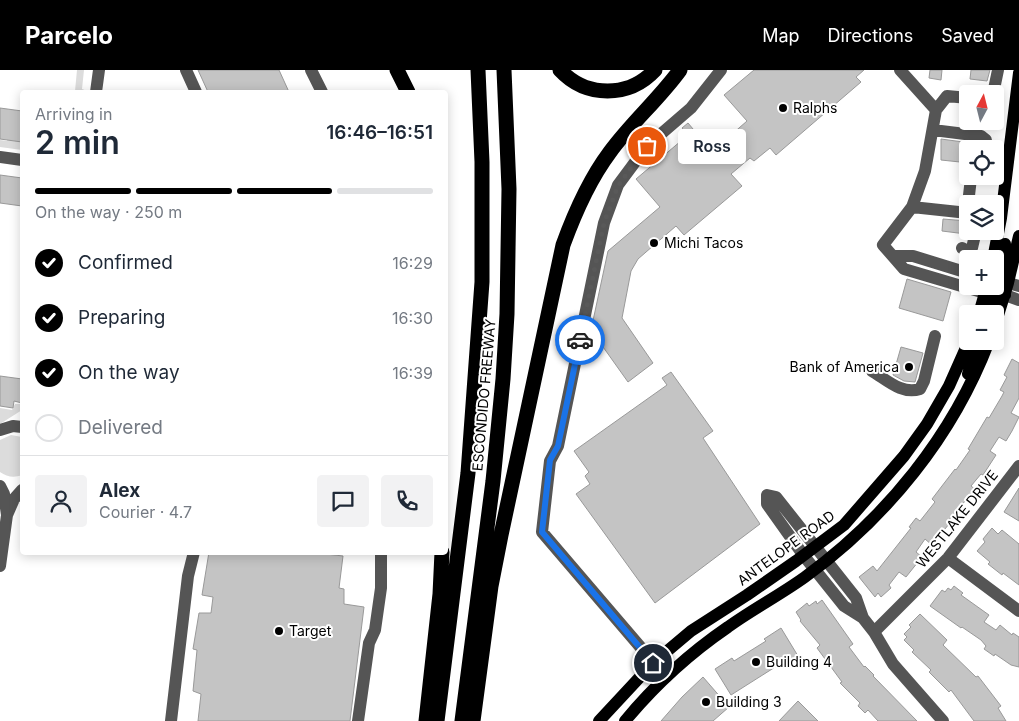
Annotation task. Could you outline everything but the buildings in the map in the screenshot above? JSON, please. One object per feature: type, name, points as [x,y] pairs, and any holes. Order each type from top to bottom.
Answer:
[{"type":"highway","points":[[397,70],[407,90]]},
{"type":"highway","name":"ESCONDIDO FREEWAY","points":[[437,721],[468,473],[482,282],[482,162],[478,70]]},
{"type":"highway","name":"ESCONDIDO FREEWAY","points":[[462,721],[493,481],[504,360],[509,199],[504,70]]},
{"type":"highway","points":[[560,70],[571,80],[582,86],[606,92],[622,90],[640,83],[655,70]]},
{"type":"highway","points":[[473,721],[491,586],[500,535],[563,245],[580,201],[599,166],[680,70]]},
{"type":"highway","points":[[426,721],[440,594],[442,555]]},
{"type":"main road","points":[[1011,288],[999,276],[1010,217],[1004,198],[1019,73]]},
{"type":"main road","points":[[1004,305],[1011,288],[1019,236]]},
{"type":"main road","name":"ANTELOPE ROAD","points":[[600,721],[653,663],[691,631],[747,596],[844,525],[904,456],[927,424],[949,386],[965,350]]},
{"type":"main road","points":[[969,386],[968,370],[975,350]]},
{"type":"main road","points":[[624,721],[666,677],[728,627],[816,569],[882,510],[910,477],[952,418],[985,350]]},
{"type":"street","points":[[96,90],[99,70]]},
{"type":"street","points":[[186,70],[195,90]]},
{"type":"street","points":[[311,70],[321,90]]},
{"type":"street","points":[[666,677],[542,532],[550,460],[558,446],[604,223],[618,186],[647,146],[691,108],[721,70]]},
{"type":"street","points":[[995,85],[998,70]]},
{"type":"street","points":[[902,71],[936,110]]},
{"type":"street","points":[[959,97],[947,96],[936,110],[925,171],[912,207],[883,245],[904,269],[959,281]]},
{"type":"street","points":[[933,130],[981,136],[986,140]]},
{"type":"street","points":[[0,157],[20,160]]},
{"type":"street","points":[[912,207],[959,212]]},
{"type":"street","points":[[962,248],[967,251],[972,248],[974,240]]},
{"type":"street","points":[[892,256],[913,256],[959,269]]},
{"type":"street","points":[[1011,288],[1019,300]]},
{"type":"street","points":[[872,371],[903,390],[913,392],[920,389],[924,381],[935,336]]},
{"type":"street","points":[[1,429],[20,418]]},
{"type":"street","points":[[1,429],[13,426],[20,427]]},
{"type":"street","name":"WESTLAKE DRIVE","points":[[874,632],[948,558],[1019,467]]},
{"type":"street","points":[[0,482],[13,486],[20,485]]},
{"type":"street","points":[[0,486],[4,494],[7,515]]},
{"type":"street","points":[[0,566],[7,515],[14,499],[20,492]]},
{"type":"street","points":[[863,618],[844,606],[804,556],[767,504],[767,495],[776,497],[827,560],[856,598],[863,618],[874,632],[893,664],[943,721]]},
{"type":"street","points":[[171,721],[188,576],[193,555]]},
{"type":"street","points":[[358,721],[369,643],[375,630],[380,588],[381,555]]},
{"type":"street","points":[[948,558],[1019,612]]},
{"type":"shaded area","points":[[77,70],[84,70],[82,89],[84,90],[75,90]]},
{"type":"shaded area","points":[[8,137],[20,139],[20,150],[0,147],[0,140],[7,141]]},
{"type":"shaded area","points":[[15,404],[20,404],[20,411],[0,424],[0,408],[12,410]]},
{"type":"shaded area","points":[[11,435],[20,437],[20,475],[13,477],[0,472],[0,440]]},
{"type":"way so far","points":[[580,340],[604,223],[618,186],[647,146]]},
{"type":"place","name":"Ralphs","points":[[783,108]]},
{"type":"place","name":"Ross","points":[[647,146]]},
{"type":"place","name":"Michi Tacos","points":[[654,243]]},
{"type":"place","name":"Bank of America","points":[[909,367]]},
{"type":"place","name":"Target","points":[[279,631]]},
{"type":"place","name":"Building 4","points":[[756,662]]},
{"type":"place","name":"Building 3","points":[[706,702]]},
{"type":"route","points":[[580,340],[558,446],[550,460],[542,532],[653,663]]}]
